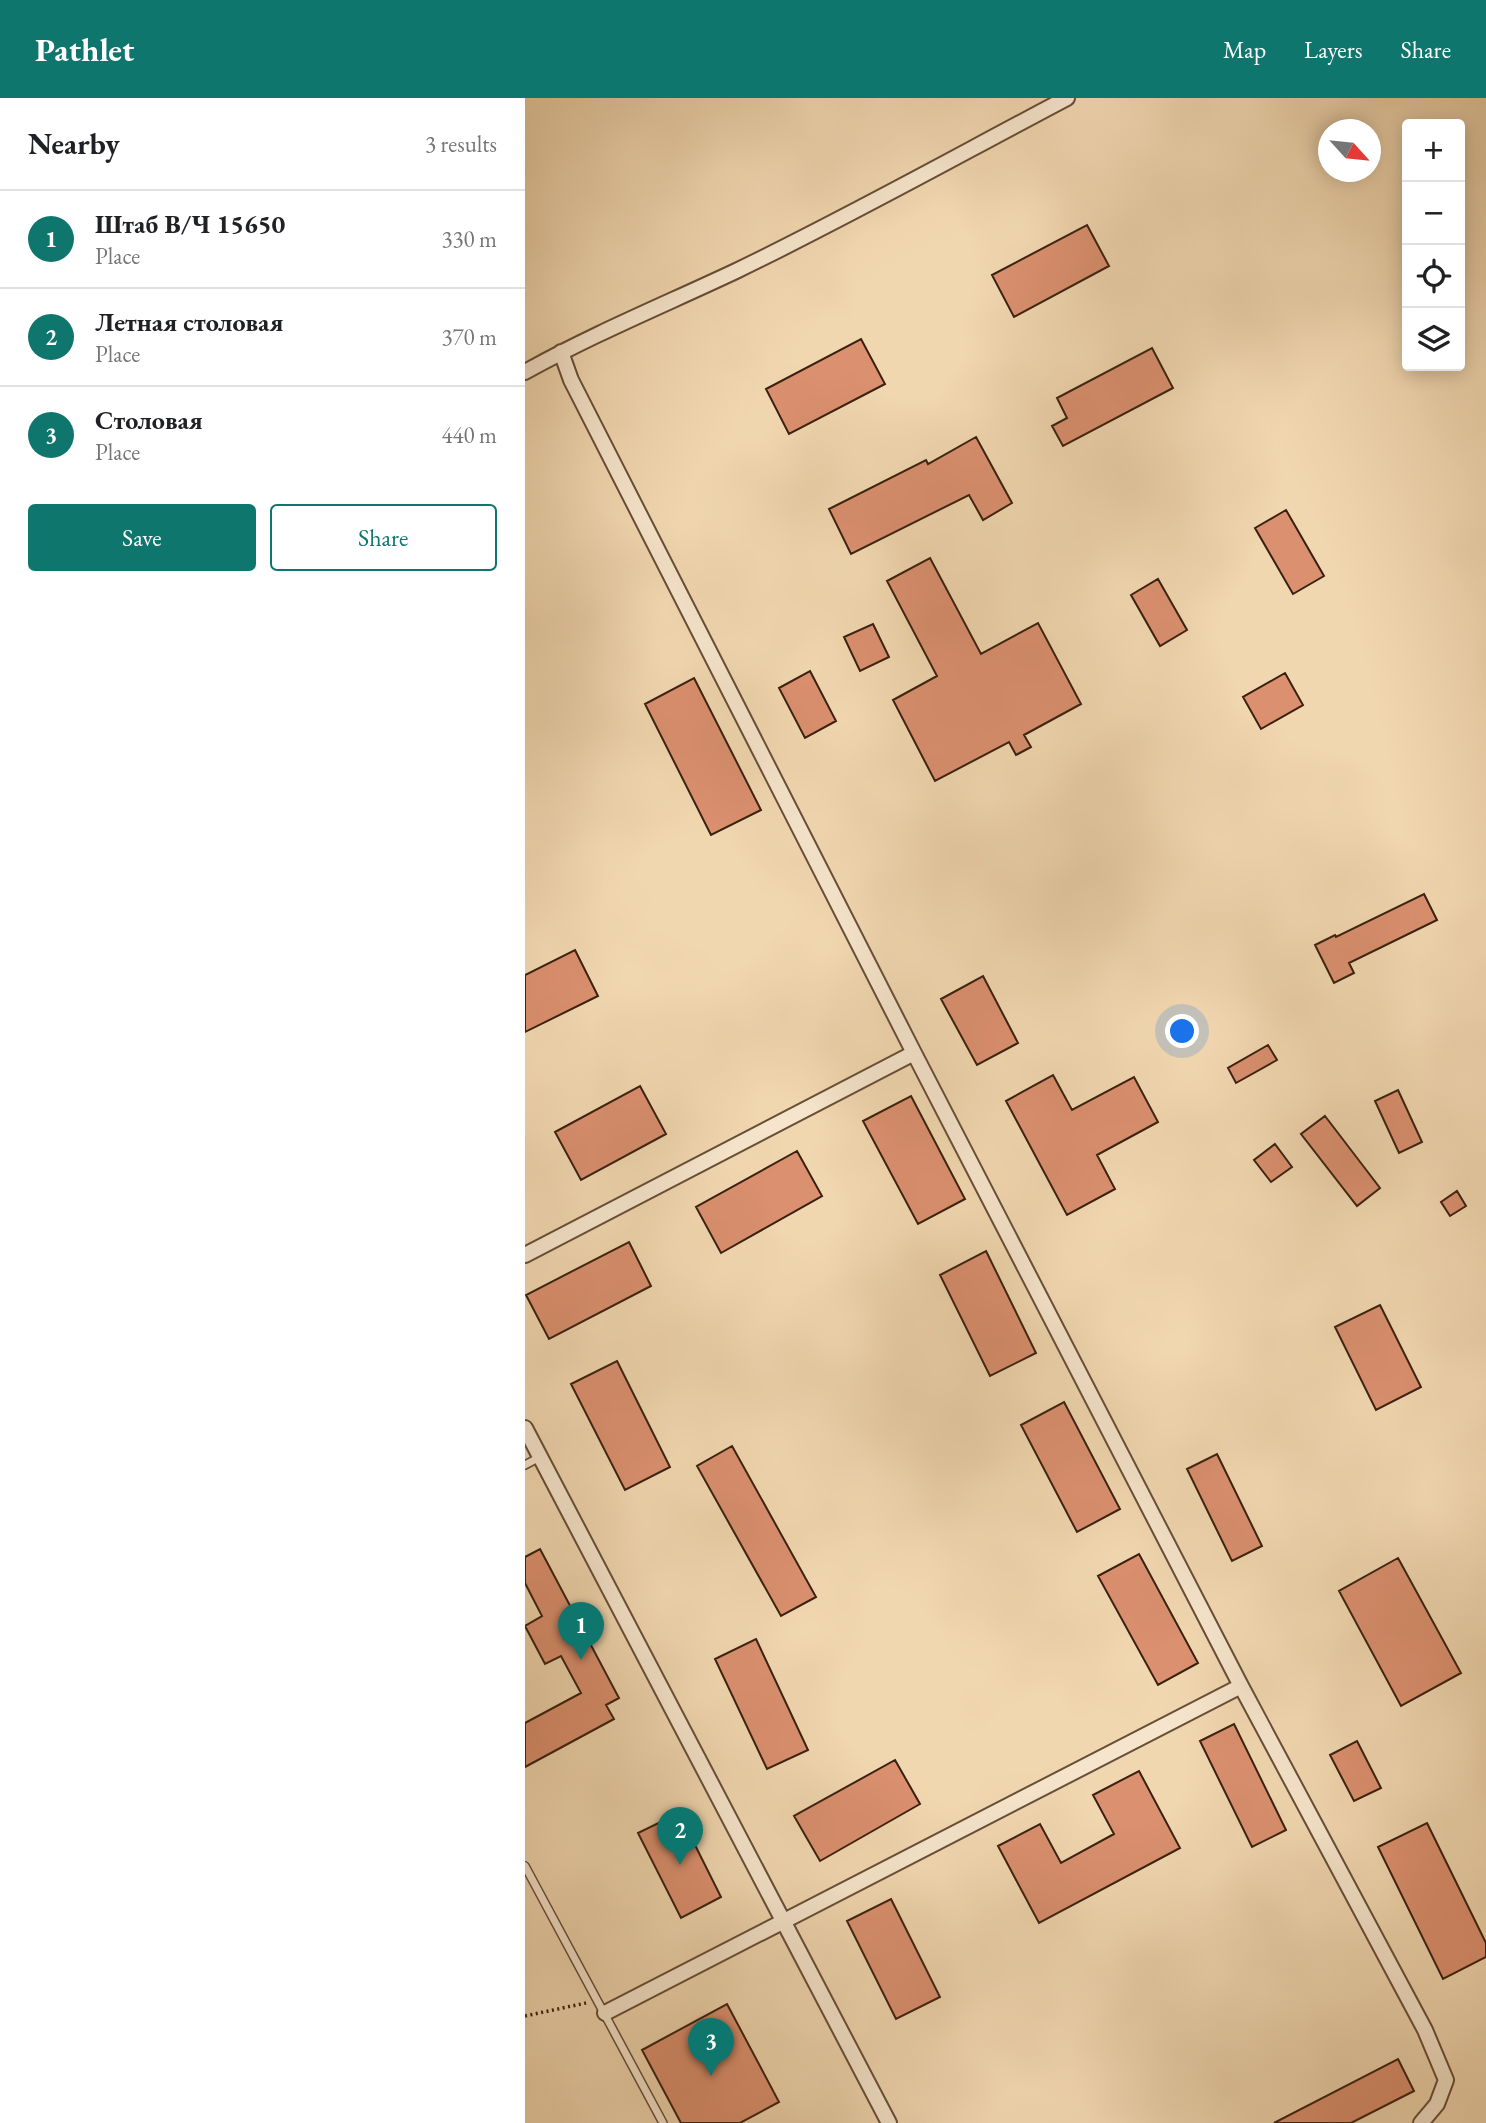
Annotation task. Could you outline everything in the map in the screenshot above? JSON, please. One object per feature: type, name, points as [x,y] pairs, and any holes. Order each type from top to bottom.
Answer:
[{"type":"street","points":[[525,372],[561,352],[854,212],[1067,98]]},
{"type":"street","points":[[561,352],[578,393],[914,1053],[1241,1686],[1425,2030],[1446,2080],[1437,2104],[1421,2123]]},
{"type":"street","points":[[525,1255],[914,1053]]},
{"type":"street","points":[[525,1429],[889,2123]]},
{"type":"street","points":[[602,2007],[785,1921],[1241,1686]]},
{"type":"lane","points":[[525,1465],[540,1457]]},
{"type":"lane","points":[[525,1866],[663,2123]]},
{"type":"path","points":[[525,2016],[602,2007]]},
{"type":"building","points":[[1087,225],[1109,266],[1014,317],[992,275]]},
{"type":"building","points":[[861,339],[885,384],[789,434],[766,389]]},
{"type":"building","points":[[1152,348],[1173,388],[1063,446],[1052,426],[1067,418],[1057,398]]},
{"type":"building","points":[[976,437],[1012,503],[983,520],[969,495],[851,554],[829,509],[926,460],[928,464]]},
{"type":"building","points":[[1286,510],[1324,576],[1293,594],[1255,528]]},
{"type":"building","points":[[930,558],[981,654],[1038,623],[1081,704],[1024,735],[1031,747],[1016,755],[1009,742],[935,781],[893,700],[937,676],[887,581]]},
{"type":"building","points":[[1158,579],[1187,630],[1160,646],[1131,595]]},
{"type":"building","points":[[873,624],[889,657],[860,671],[844,637]]},
{"type":"building","points":[[810,671],[836,721],[805,738],[779,688]]},
{"type":"building","points":[[1285,673],[1303,705],[1261,729],[1243,697]]},
{"type":"building","points":[[694,678],[761,810],[711,835],[645,704]]},
{"type":"building","points":[[1424,894],[1437,920],[1349,963],[1354,973],[1334,983],[1315,945]]},
{"type":"building","points":[[575,950],[598,996],[525,1032],[525,975]]},
{"type":"building","points":[[983,976],[1018,1043],[977,1065],[941,999]]},
{"type":"building","points":[[1268,1045],[1277,1060],[1236,1083],[1228,1068]]},
{"type":"building","points":[[1053,1075],[1072,1110],[1134,1077],[1158,1122],[1097,1155],[1115,1189],[1067,1215],[1006,1101]]},
{"type":"building","points":[[640,1086],[666,1134],[581,1180],[555,1132]]},
{"type":"building","points":[[1398,1090],[1422,1142],[1399,1153],[1375,1101]]},
{"type":"building","points":[[911,1096],[965,1199],[918,1224],[863,1121]]},
{"type":"building","points":[[1325,1116],[1380,1188],[1357,1206],[1301,1134]]},
{"type":"building","points":[[1275,1144],[1292,1167],[1271,1182],[1254,1160]]},
{"type":"building","points":[[797,1151],[822,1196],[721,1253],[696,1207]]},
{"type":"building","points":[[1457,1191],[1466,1206],[1450,1216],[1441,1202]]},
{"type":"building","points":[[629,1242],[651,1286],[549,1339],[526,1295]]},
{"type":"building","points":[[986,1251],[1036,1353],[990,1376],[940,1275]]},
{"type":"building","points":[[1380,1305],[1421,1387],[1376,1410],[1335,1327]]},
{"type":"building","points":[[617,1361],[670,1467],[625,1490],[571,1384]]},
{"type":"building","points":[[1064,1402],[1120,1509],[1077,1532],[1021,1425]]},
{"type":"building","points":[[732,1446],[816,1597],[781,1616],[697,1466]]},
{"type":"building","points":[[1217,1454],[1262,1546],[1232,1561],[1187,1469]]},
{"type":"building","points":[[540,1549],[619,1698],[606,1705],[614,1719],[525,1767],[525,1723],[581,1693],[561,1656],[545,1664],[525,1626],[542,1616],[525,1583],[525,1557]]},
{"type":"building","points":[[1139,1554],[1198,1663],[1158,1685],[1098,1576]]},
{"type":"building","points":[[1398,1558],[1461,1673],[1401,1706],[1339,1591]]},
{"type":"building","points":[[756,1639],[808,1750],[767,1769],[715,1659]]},
{"type":"building","points":[[1234,1724],[1286,1830],[1252,1847],[1200,1741]]},
{"type":"building","points":[[1357,1741],[1381,1788],[1354,1801],[1330,1755]]},
{"type":"building","points":[[895,1760],[920,1804],[820,1861],[794,1816]]},
{"type":"building","points":[[1139,1771],[1180,1848],[1039,1923],[998,1846],[1040,1824],[1061,1863],[1114,1834],[1093,1795]]},
{"type":"building","points":[[679,1813],[721,1897],[681,1918],[638,1833]]},
{"type":"building","points":[[1427,1823],[1486,1943],[1486,1957],[1443,1979],[1378,1847]]},
{"type":"building","points":[[891,1899],[940,1997],[896,2019],[847,1921]]},
{"type":"building","points":[[727,2004],[779,2102],[740,2123],[681,2123],[642,2050]]},
{"type":"building","points":[[1398,2059],[1414,2091],[1351,2123],[1274,2123]]},
{"type":"place","name":"Штаб В/Ч 15650","points":[[581,1660]]},
{"type":"place","name":"Летная столовая","points":[[680,1865]]},
{"type":"place","name":"Столовая","points":[[711,2076]]}]
